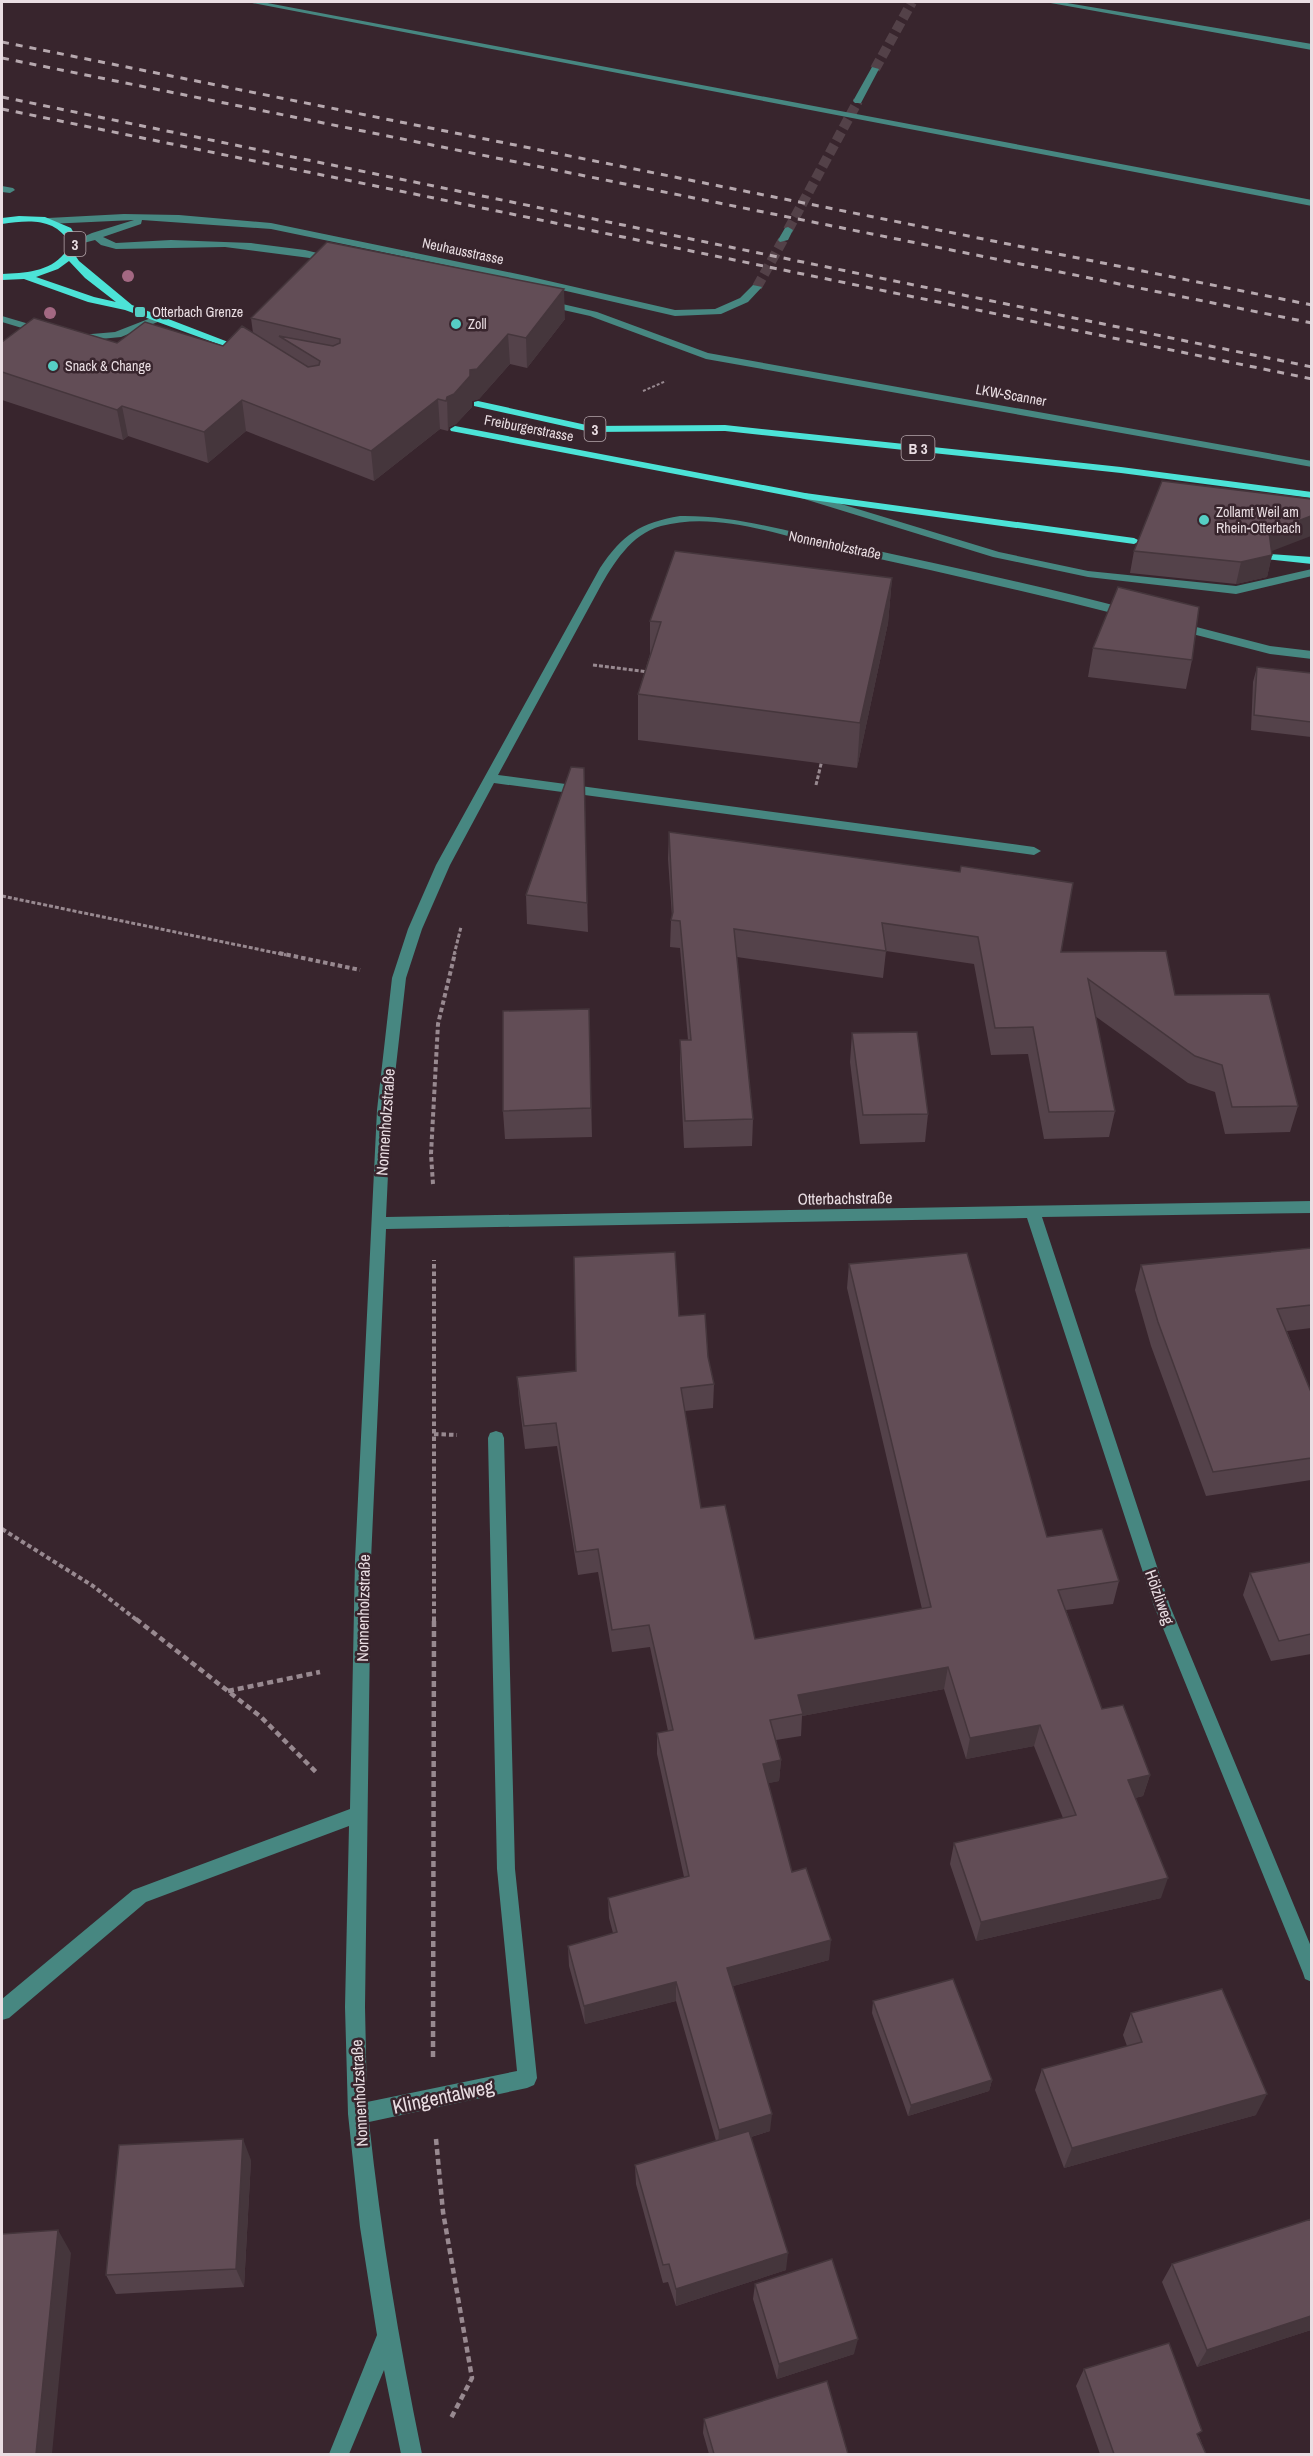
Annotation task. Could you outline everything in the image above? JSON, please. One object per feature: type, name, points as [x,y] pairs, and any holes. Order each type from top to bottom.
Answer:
[{"type":"main road","name":"3","points":[[2,277],[25,276],[51,268],[69,255],[75,244],[68,230],[48,221],[3,221]]},
{"type":"main road","name":"3","points":[[69,255],[75,265],[110,290],[128,307]]},
{"type":"main road","name":"3","points":[[25,276],[92,300],[128,307],[255,354]]},
{"type":"main road","name":"Freiburgerstrasse","points":[[478,404],[669,468],[805,496],[1134,541]]},
{"type":"main road","name":"Freiburgerstrasse","points":[[455,429],[586,441],[714,428]]},
{"type":"main road","name":"B 3","points":[[714,428],[1121,470],[1311,495]]},
{"type":"main road","points":[[1270,557],[1311,561]]},
{"type":"street","points":[[250,2],[1311,203]]},
{"type":"street","points":[[1049,2],[1311,47]]},
{"type":"street","points":[[858,101],[875,69]]},
{"type":"street","name":"Neuhausstrasse","points":[[75,244],[153,218]]},
{"type":"street","name":"Neuhausstrasse","points":[[48,221],[202,219],[271,226],[527,279],[658,311],[690,314],[717,312],[731,307],[744,300],[758,287]]},
{"type":"street","points":[[95,236],[104,243],[116,246],[189,241],[228,244],[342,260]]},
{"type":"street","points":[[519,288],[527,279]]},
{"type":"street","name":"LKW-Scanner","points":[[535,301],[592,314],[706,356],[1311,464]]},
{"type":"street","points":[[2,319],[60,334],[99,338],[117,335],[156,319]]},
{"type":"street","points":[[805,496],[997,555],[1088,574],[1236,590],[1311,572]]},
{"type":"street","name":"Nonnenholzstraße","points":[[411,2454],[387,2335],[370,2228],[358,2114],[355,2007],[363,1560],[384,1110],[399,978],[433,888],[490,778],[606,567],[621,547],[643,530],[676,520],[732,523],[1056,594],[1269,650],[1311,655]]},
{"type":"street","points":[[490,778],[1034,851]]},
{"type":"street","name":"Otterbachstraße","points":[[380,1223],[1311,1207]]},
{"type":"street","name":"Hölzliweg","points":[[1033,1213],[1162,1605],[1311,1973]]},
{"type":"street","name":"Klingentalweg","points":[[358,2114],[527,2078],[506,1869],[496,1438]]},
{"type":"street","points":[[2,2011],[140,1896],[358,1814]]},
{"type":"street","points":[[339,2454],[387,2335]]},
{"type":"path","points":[[555,660],[649,672]]},
{"type":"path","points":[[807,821],[824,753]]},
{"type":"path","points":[[433,888],[462,926],[438,1024],[431,1154],[435,1222],[432,2099],[443,2212],[472,2378],[447,2426]]},
{"type":"path","points":[[2,896],[399,978]]},
{"type":"path","points":[[2,1529],[93,1586],[261,1717],[358,1814]]},
{"type":"path","points":[[227,1691],[329,1670]]},
{"type":"building","points":[[327,242],[564,289],[526,338],[508,334],[477,369],[470,370],[470,376],[454,394],[447,397],[446,401],[438,399],[371,451],[242,400],[204,432],[122,406],[117,410],[2,372],[2,342],[34,318],[117,343],[145,322],[223,346],[242,326],[308,367],[319,365],[320,361],[279,336],[333,346],[340,343],[340,339],[251,318]]},
{"type":"building","points":[[1162,481],[1311,499],[1311,516],[1269,532],[1272,555],[1241,562],[1134,551]]},
{"type":"building","points":[[675,551],[892,578],[860,723],[638,694],[661,622],[650,621]]},
{"type":"building","points":[[1118,587],[1199,607],[1192,660],[1093,648]]},
{"type":"building","points":[[1257,667],[1311,673],[1311,722],[1254,715]]},
{"type":"building","points":[[571,767],[584,768],[587,903],[526,895]]},
{"type":"building","points":[[669,832],[960,872],[961,866],[1073,883],[1061,952],[1166,951],[1175,995],[1269,994],[1298,1106],[1232,1107],[1222,1065],[1195,1056],[1088,979],[1115,1111],[1049,1112],[1033,1027],[995,1028],[978,937],[882,923],[886,951],[734,929],[753,1119],[685,1121],[680,1040],[691,1040],[680,921],[671,920],[673,912]]},
{"type":"building","points":[[589,1009],[591,1108],[503,1111],[503,1011]]},
{"type":"building","points":[[917,1032],[928,1114],[863,1115],[852,1033]]},
{"type":"building","points":[[1311,1248],[1311,1305],[1277,1309],[1311,1392],[1311,1458],[1213,1472],[1158,1322],[1141,1265]]},
{"type":"building","points":[[675,1252],[679,1316],[705,1314],[708,1357],[714,1384],[681,1388],[701,1508],[725,1505],[755,1639],[931,1607],[849,1264],[967,1253],[1047,1537],[1102,1529],[1119,1581],[1058,1590],[1102,1709],[1123,1705],[1150,1775],[1128,1780],[1168,1878],[981,1922],[954,1843],[1076,1815],[1040,1725],[970,1738],[948,1667],[798,1695],[803,1714],[770,1720],[781,1760],[763,1764],[792,1872],[806,1868],[831,1940],[727,1968],[772,2114],[719,2130],[676,1982],[584,2006],[568,1946],[617,1932],[608,1898],[689,1876],[657,1733],[673,1730],[649,1625],[612,1630],[598,1549],[576,1552],[556,1423],[524,1426],[517,1377],[576,1371],[574,1257]]},
{"type":"building","points":[[1311,1562],[1311,1634],[1279,1641],[1250,1573]]},
{"type":"building","points":[[953,1979],[992,2080],[911,2105],[873,2001]]},
{"type":"building","points":[[1222,1989],[1267,2094],[1072,2148],[1042,2069],[1142,2042],[1131,2013]]},
{"type":"building","points":[[749,2131],[788,2253],[676,2289],[669,2264],[663,2265],[635,2165]]},
{"type":"building","points":[[243,2139],[236,2269],[106,2275],[119,2145]]},
{"type":"building","points":[[1311,2219],[1311,2316],[1207,2350],[1172,2264]]},
{"type":"building","points":[[58,2230],[36,2454],[2,2454],[2,2234]]},
{"type":"building","points":[[832,2259],[858,2339],[779,2364],[755,2284]]},
{"type":"building","points":[[1169,2343],[1202,2431],[1197,2434],[1206,2454],[1114,2454],[1084,2369]]},
{"type":"building","points":[[827,2381],[848,2454],[714,2454],[704,2419]]},
{"type":"tunnel","points":[[875,69],[912,2]]},
{"type":"tunnel","points":[[788,230],[858,101]]},
{"type":"tunnel","points":[[757,287],[783,240]]},
{"type":"railway","points":[[2,42],[1312,305]]},
{"type":"railway","points":[[2,58],[1312,323]]},
{"type":"railway","points":[[2,97],[1312,367]]},
{"type":"railway","points":[[2,109],[1312,379]]},
{"type":"place","name":"Otterbach Grenze","points":[[140,312]]},
{"type":"place","name":"Zoll","points":[[456,324]]},
{"type":"place","name":"Snack & Change","points":[[53,366]]},
{"type":"place","name":"Zollamt Weil am Rhein-Otterbach","points":[[1204,520]]}]
